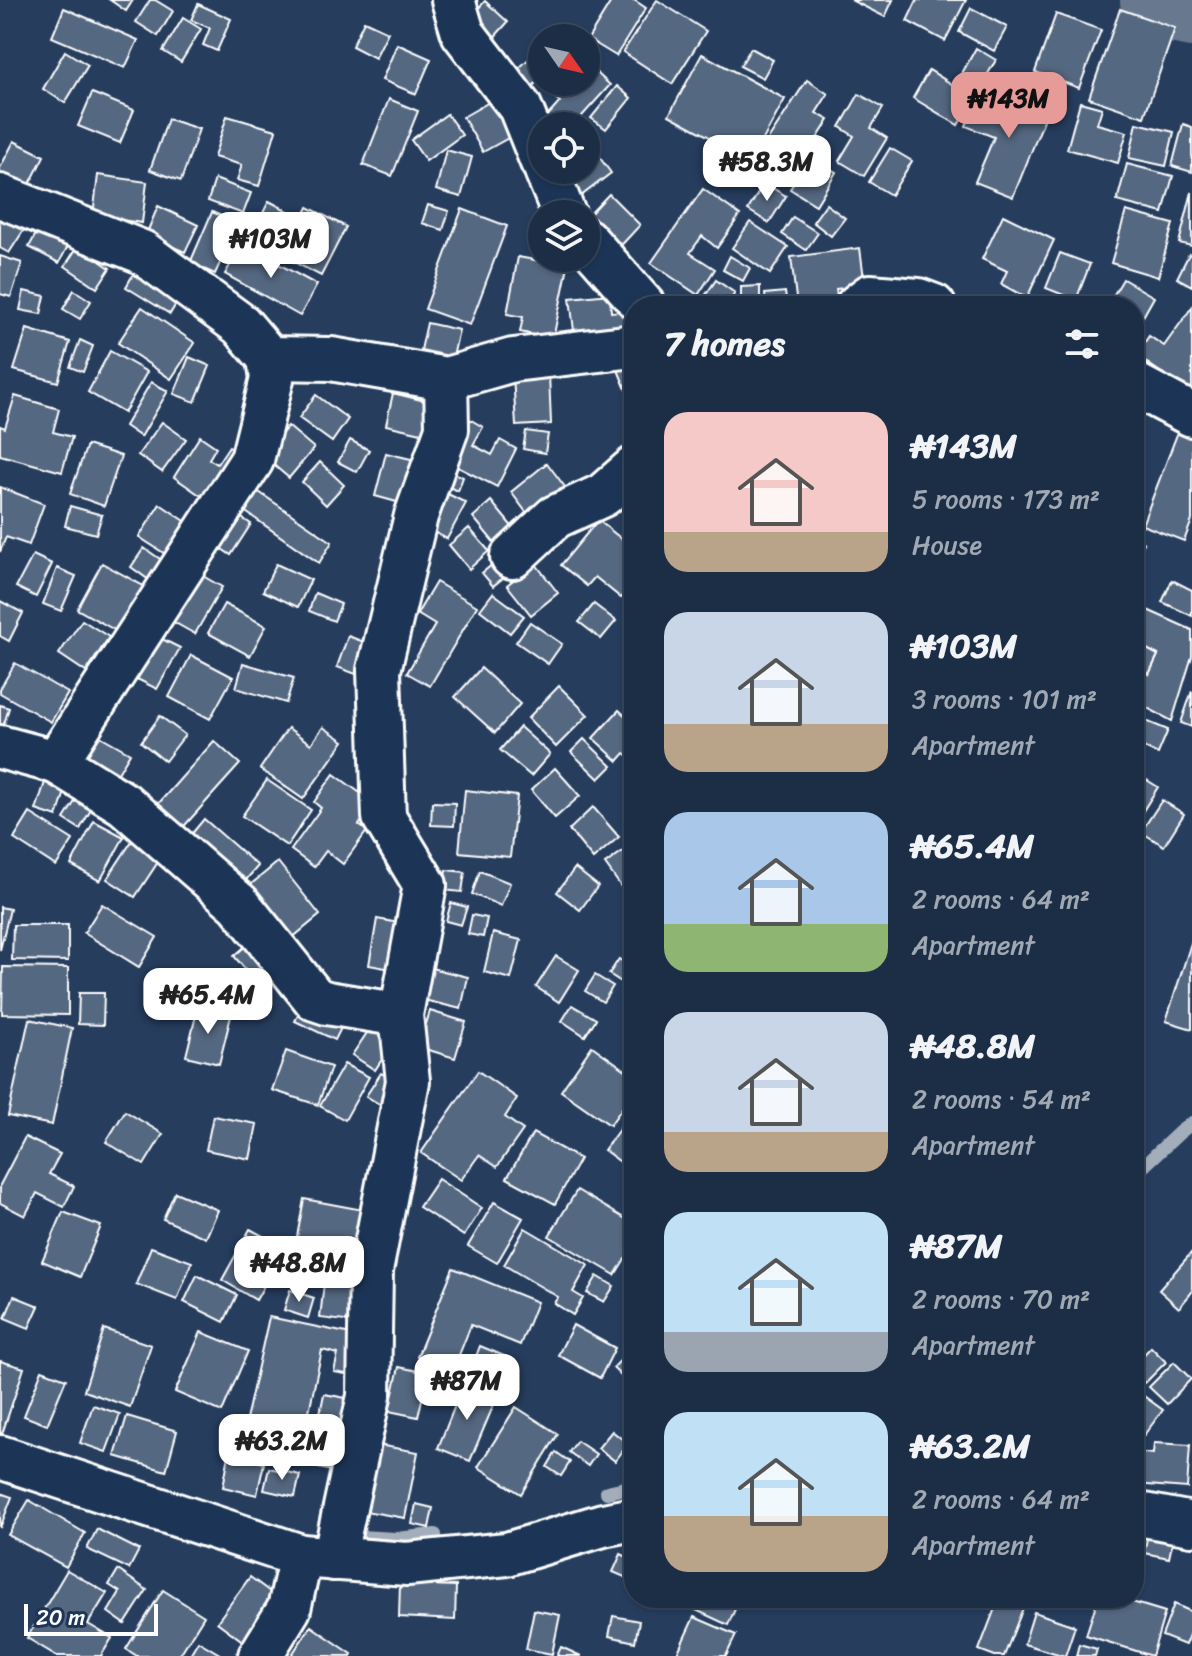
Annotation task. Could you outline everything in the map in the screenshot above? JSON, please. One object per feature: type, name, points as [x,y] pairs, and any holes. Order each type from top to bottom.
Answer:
[{"type":"street","points":[[453,0],[463,33],[520,107],[528,127]]},
{"type":"street","points":[[0,196],[142,252],[241,325],[269,358],[272,379],[252,460],[56,762]]},
{"type":"street","points":[[600,256],[635,296]]},
{"type":"street","points":[[269,358],[331,359],[446,379],[513,360],[624,347]]},
{"type":"street","points":[[260,1656],[318,1557],[369,1396],[371,1271],[408,1081],[401,1015],[425,885],[384,817],[379,670],[416,516],[447,429],[446,379]]},
{"type":"street","points":[[1144,389],[1192,415]]},
{"type":"street","points":[[512,557],[555,517],[603,495],[624,477]]},
{"type":"street","points":[[0,747],[56,762],[124,804],[239,904],[315,999],[401,1015]]},
{"type":"street","points":[[0,1457],[318,1557],[407,1564],[507,1554],[624,1521]]},
{"type":"street","points":[[1144,1515],[1192,1524]]},
{"type":"building","points":[[110,0],[133,0],[126,11]]},
{"type":"building","points":[[150,0],[173,11],[158,36],[136,22]]},
{"type":"building","points":[[612,0],[634,0],[646,8],[616,56],[600,46],[600,24],[597,24]]},
{"type":"building","points":[[657,0],[706,31],[672,84],[623,52]]},
{"type":"building","points":[[851,0],[893,0],[885,17]]},
{"type":"building","points":[[917,0],[966,0],[945,41],[907,21]]},
{"type":"building","points":[[485,1],[508,22],[489,43],[466,22]]},
{"type":"building","points":[[198,4],[231,19],[217,51],[203,45],[210,28],[191,20]]},
{"type":"building","points":[[64,8],[138,40],[125,68],[52,37]]},
{"type":"building","points":[[971,8],[1007,27],[994,51],[959,32]]},
{"type":"building","points":[[1120,9],[1175,28],[1144,117],[1089,98]]},
{"type":"building","points":[[1056,14],[1101,30],[1079,88],[1035,72]]},
{"type":"building","points":[[183,18],[201,29],[181,62],[163,51]]},
{"type":"building","points":[[364,21],[388,32],[375,58],[352,46]]},
{"type":"building","points":[[397,44],[431,59],[416,94],[382,80]]},
{"type":"building","points":[[751,48],[773,60],[763,78],[740,66]]},
{"type":"building","points":[[976,48],[996,60],[958,125],[913,98],[929,70],[955,86]]},
{"type":"building","points":[[65,51],[88,65],[65,103],[43,89]]},
{"type":"building","points":[[702,54],[785,99],[752,160],[669,115]]},
{"type":"building","points":[[528,60],[528,91],[513,74]]},
{"type":"building","points":[[600,76],[610,85],[586,112],[551,112],[560,102],[553,96],[600,96]]},
{"type":"building","points":[[807,80],[828,94],[816,113],[829,120],[800,165],[766,143]]},
{"type":"building","points":[[617,86],[631,98],[606,129],[600,125],[600,112],[596,112]]},
{"type":"building","points":[[1024,89],[1052,100],[1013,197],[975,182],[994,137],[966,126],[975,103],[1011,118]]},
{"type":"building","points":[[92,93],[134,110],[120,143],[78,126]]},
{"type":"building","points":[[859,94],[883,108],[871,128],[887,138],[864,176],[839,161],[854,136],[840,127]]},
{"type":"building","points":[[498,97],[519,132],[483,152],[463,117]]},
{"type":"building","points":[[389,99],[418,111],[392,176],[363,165]]},
{"type":"building","points":[[1080,102],[1102,108],[1097,124],[1127,132],[1118,163],[1067,149]]},
{"type":"building","points":[[447,114],[462,135],[426,161],[411,140]]},
{"type":"building","points":[[227,116],[276,130],[259,186],[237,180],[242,165],[214,157]]},
{"type":"building","points":[[168,119],[199,129],[181,181],[150,170]]},
{"type":"building","points":[[1137,123],[1174,132],[1166,166],[1129,158]]},
{"type":"building","points":[[1183,124],[1192,127],[1192,172],[1172,166]]},
{"type":"building","points":[[14,141],[44,156],[26,192],[0,179],[0,168]]},
{"type":"building","points":[[890,148],[912,161],[891,195],[869,182]]},
{"type":"building","points":[[446,150],[472,157],[461,197],[436,190]]},
{"type":"building","points":[[810,157],[836,172],[816,205],[790,189]]},
{"type":"building","points":[[600,158],[611,173],[600,181]]},
{"type":"building","points":[[1127,164],[1173,176],[1163,213],[1117,201]]},
{"type":"building","points":[[98,175],[147,182],[142,223],[93,216]]},
{"type":"building","points":[[215,179],[251,193],[243,214],[208,201]]},
{"type":"building","points":[[764,183],[786,196],[769,223],[748,210]]},
{"type":"building","points":[[572,184],[597,184],[581,196]]},
{"type":"building","points":[[703,189],[740,215],[717,248],[702,236],[690,253],[715,269],[698,295],[651,263]]},
{"type":"building","points":[[1192,192],[1192,246],[1179,243]]},
{"type":"building","points":[[609,194],[640,225],[614,253],[600,240],[600,203]]},
{"type":"building","points":[[269,201],[290,212],[274,243],[253,233]]},
{"type":"building","points":[[0,204],[29,222],[9,253],[0,248]]},
{"type":"building","points":[[826,204],[845,218],[831,236],[813,222]]},
{"type":"building","points":[[428,205],[449,211],[443,230],[422,223]]},
{"type":"building","points":[[158,206],[198,225],[185,252],[146,235]]},
{"type":"building","points":[[308,207],[346,227],[321,276],[284,257]]},
{"type":"building","points":[[462,209],[507,226],[470,325],[425,309]]},
{"type":"building","points":[[1126,211],[1173,224],[1158,277],[1111,263]]},
{"type":"building","points":[[212,212],[238,223],[215,274],[190,263]]},
{"type":"building","points":[[1003,215],[1054,240],[1028,296],[1001,284],[1007,271],[982,259]]},
{"type":"building","points":[[793,217],[818,233],[806,250],[782,234]]},
{"type":"building","points":[[750,222],[788,247],[770,274],[732,248]]},
{"type":"building","points":[[40,226],[70,242],[59,263],[29,247]]},
{"type":"building","points":[[242,244],[317,285],[300,316],[225,274]]},
{"type":"building","points":[[78,246],[110,268],[97,288],[65,266]]},
{"type":"building","points":[[860,248],[865,286],[836,289],[837,296],[796,296],[791,257]]},
{"type":"building","points":[[1060,253],[1090,264],[1078,296],[1066,296],[1046,288]]},
{"type":"building","points":[[1189,254],[1192,256],[1192,286],[1177,278]]},
{"type":"building","points":[[0,256],[22,263],[11,297],[0,294]]},
{"type":"building","points":[[730,256],[750,268],[743,281],[723,270]]},
{"type":"building","points":[[518,257],[528,259],[528,272],[567,272],[553,339],[520,332],[523,317],[507,314]]},
{"type":"building","points":[[138,266],[182,294],[170,314],[126,287]]},
{"type":"building","points":[[1123,279],[1154,297],[1144,315],[1144,296],[1113,296]]},
{"type":"building","points":[[716,280],[735,293],[733,296],[705,296]]},
{"type":"building","points":[[760,286],[760,296],[741,296],[741,287]]},
{"type":"building","points":[[74,290],[91,301],[80,319],[63,309]]},
{"type":"building","points":[[24,291],[45,296],[41,314],[20,310]]},
{"type":"building","points":[[785,292],[786,296],[765,296]]},
{"type":"building","points":[[610,294],[611,312],[624,311],[624,333],[575,339],[570,298]]},
{"type":"building","points":[[142,307],[195,343],[171,379],[118,343]]},
{"type":"building","points":[[1192,307],[1192,389],[1189,387],[1187,391],[1144,361],[1144,343],[1149,336],[1164,346]]},
{"type":"building","points":[[427,323],[459,330],[453,357],[421,350]]},
{"type":"building","points":[[27,329],[70,342],[58,382],[14,370]]},
{"type":"building","points":[[80,340],[93,346],[83,372],[70,367]]},
{"type":"building","points":[[110,351],[147,372],[124,413],[88,392]]},
{"type":"building","points":[[189,357],[210,366],[195,402],[174,394]]},
{"type":"building","points":[[624,362],[624,385],[616,365]]},
{"type":"building","points":[[549,373],[551,424],[516,426],[513,374]]},
{"type":"building","points":[[151,382],[168,391],[141,437],[125,426]]},
{"type":"building","points":[[393,393],[433,403],[426,434],[386,425]]},
{"type":"building","points":[[316,395],[348,419],[332,442],[299,418]]},
{"type":"building","points":[[15,396],[59,409],[53,432],[72,437],[62,472],[0,455],[0,426],[5,428]]},
{"type":"building","points":[[466,417],[483,427],[473,445],[492,455],[500,440],[516,449],[497,487],[444,460]]},
{"type":"building","points":[[162,422],[186,439],[162,472],[138,455]]},
{"type":"building","points":[[1181,424],[1192,428],[1192,520],[1184,541],[1144,526]]},
{"type":"building","points":[[288,426],[314,448],[289,478],[263,456]]},
{"type":"building","points":[[526,431],[548,434],[545,453],[523,449]]},
{"type":"building","points":[[200,436],[216,447],[209,459],[217,464],[229,446],[239,452],[207,500],[174,477]]},
{"type":"building","points":[[350,440],[369,450],[357,472],[338,462]]},
{"type":"building","points":[[87,445],[121,456],[104,506],[70,494]]},
{"type":"building","points":[[386,453],[415,460],[404,504],[375,496]]},
{"type":"building","points":[[320,462],[344,485],[326,505],[302,482]]},
{"type":"building","points":[[547,463],[565,487],[529,516],[511,492]]},
{"type":"building","points":[[447,470],[463,477],[458,491],[442,484]]},
{"type":"building","points":[[0,487],[44,504],[29,545],[6,537],[0,552]]},
{"type":"building","points":[[253,488],[332,542],[319,563],[240,508]]},
{"type":"building","points":[[442,491],[466,503],[447,539],[424,527]]},
{"type":"building","points":[[491,501],[514,529],[496,545],[473,517]]},
{"type":"building","points":[[160,504],[191,525],[170,557],[139,537]]},
{"type":"building","points":[[70,506],[102,515],[96,534],[65,526]]},
{"type":"building","points":[[231,511],[251,524],[231,555],[211,542]]},
{"type":"building","points":[[598,520],[624,541],[624,594],[621,598],[595,577],[587,586],[561,565]]},
{"type":"building","points":[[469,528],[489,551],[469,569],[449,545]]},
{"type":"building","points":[[144,548],[163,561],[149,580],[131,567]]},
{"type":"building","points":[[33,555],[52,564],[36,597],[16,587]]},
{"type":"building","points":[[498,560],[509,573],[493,586],[482,573]]},
{"type":"building","points":[[102,563],[145,587],[120,633],[77,609]]},
{"type":"building","points":[[535,563],[558,593],[531,615],[507,585]]},
{"type":"building","points":[[276,564],[311,580],[298,607],[263,591]]},
{"type":"building","points":[[57,568],[76,576],[61,611],[43,604]]},
{"type":"building","points":[[189,568],[222,587],[195,634],[163,616]]},
{"type":"building","points":[[1172,580],[1192,590],[1192,616],[1162,602]]},
{"type":"building","points":[[436,582],[477,606],[430,686],[407,673],[435,625],[417,614]]},
{"type":"building","points":[[315,593],[341,604],[334,621],[309,611]]},
{"type":"building","points":[[493,593],[524,616],[510,633],[480,610]]},
{"type":"building","points":[[0,601],[23,613],[9,641],[0,636]]},
{"type":"building","points":[[224,604],[266,626],[250,656],[208,633]]},
{"type":"building","points":[[594,604],[616,621],[601,639],[579,622]]},
{"type":"building","points":[[1144,608],[1192,630],[1192,656],[1172,721],[1144,706],[1144,671],[1149,674],[1158,655],[1144,648]]},
{"type":"building","points":[[82,620],[109,637],[86,672],[59,654]]},
{"type":"building","points":[[530,622],[562,644],[548,664],[516,642]]},
{"type":"building","points":[[152,634],[180,648],[157,689],[131,676]]},
{"type":"building","points":[[348,636],[375,646],[364,677],[337,667]]},
{"type":"building","points":[[1144,648],[1158,655],[1149,674],[1144,671]]},
{"type":"building","points":[[191,655],[233,677],[210,719],[169,697]]},
{"type":"building","points":[[15,663],[68,693],[51,722],[0,693]]},
{"type":"building","points":[[243,663],[294,678],[286,703],[236,688]]},
{"type":"building","points":[[481,668],[520,704],[495,733],[455,697]]},
{"type":"building","points":[[559,686],[588,715],[556,747],[528,718]]},
{"type":"building","points":[[1192,691],[1192,727],[1181,723]]},
{"type":"building","points":[[0,705],[9,708],[2,730],[0,730]]},
{"type":"building","points":[[619,710],[624,715],[624,754],[618,761],[593,738]]},
{"type":"building","points":[[160,716],[185,735],[165,761],[141,742]]},
{"type":"building","points":[[1144,720],[1168,730],[1158,754],[1144,748]]},
{"type":"building","points":[[323,727],[344,741],[303,799],[260,769],[288,728],[311,744]]},
{"type":"building","points":[[520,727],[550,754],[531,776],[500,750]]},
{"type":"building","points":[[93,732],[130,753],[114,780],[78,759]]},
{"type":"building","points":[[584,739],[612,766],[599,779],[571,752]]},
{"type":"building","points":[[214,741],[240,764],[177,834],[151,812]]},
{"type":"building","points":[[555,768],[580,796],[555,818],[531,790]]},
{"type":"building","points":[[48,773],[69,779],[57,817],[36,810]]},
{"type":"building","points":[[334,774],[374,803],[359,825],[367,831],[343,864],[326,851],[314,867],[291,850],[321,808],[314,802]]},
{"type":"building","points":[[1144,778],[1158,787],[1144,809]]},
{"type":"building","points":[[267,780],[311,810],[287,846],[242,816]]},
{"type":"building","points":[[82,790],[97,799],[80,829],[64,819]]},
{"type":"building","points":[[465,790],[517,796],[510,857],[459,852]]},
{"type":"building","points":[[1162,800],[1184,814],[1164,846],[1144,834],[1144,827]]},
{"type":"building","points":[[432,802],[455,803],[454,826],[431,825]]},
{"type":"building","points":[[593,807],[619,837],[593,859],[569,830]]},
{"type":"building","points":[[30,813],[73,840],[56,866],[14,839]]},
{"type":"building","points":[[204,819],[258,866],[239,888],[185,842]]},
{"type":"building","points":[[94,821],[124,837],[100,881],[71,865]]},
{"type":"building","points":[[132,841],[160,859],[135,897],[107,879]]},
{"type":"building","points":[[624,850],[624,887],[622,888],[605,864]]},
{"type":"building","points":[[278,862],[320,915],[286,943],[244,890]]},
{"type":"building","points":[[575,868],[598,886],[580,910],[557,892]]},
{"type":"building","points":[[446,870],[465,872],[462,892],[443,890]]},
{"type":"building","points":[[480,871],[510,883],[501,906],[472,894]]},
{"type":"building","points":[[451,903],[467,907],[461,925],[446,921]]},
{"type":"building","points":[[102,904],[157,937],[139,967],[84,933]]},
{"type":"building","points":[[0,907],[10,909],[0,950]]},
{"type":"building","points":[[472,915],[487,918],[483,937],[468,934]]},
{"type":"building","points":[[377,919],[405,924],[397,970],[369,965]]},
{"type":"building","points":[[13,925],[68,925],[68,961],[12,960]]},
{"type":"building","points":[[493,933],[521,940],[511,979],[484,972]]},
{"type":"building","points":[[255,938],[277,963],[256,982],[234,956]]},
{"type":"building","points":[[1192,940],[1192,1029],[1166,1021]]},
{"type":"building","points":[[556,956],[579,970],[559,1002],[536,987]]},
{"type":"building","points":[[619,959],[624,962],[624,984],[609,974]]},
{"type":"building","points":[[3,967],[68,968],[68,1015],[2,1014]]},
{"type":"building","points":[[431,968],[468,977],[461,1009],[424,1000]]},
{"type":"building","points":[[595,975],[613,986],[603,1002],[585,991]]},
{"type":"building","points":[[79,993],[104,993],[103,1025],[78,1024]]},
{"type":"building","points":[[306,1000],[345,1020],[335,1040],[295,1021]]},
{"type":"building","points":[[572,1005],[596,1019],[585,1036],[562,1021]]},
{"type":"building","points":[[198,1007],[231,1016],[219,1064],[186,1056]]},
{"type":"building","points":[[430,1011],[466,1022],[455,1058],[419,1047]]},
{"type":"building","points":[[29,1019],[72,1028],[52,1125],[8,1116]]},
{"type":"building","points":[[375,1021],[398,1035],[375,1070],[352,1055]]},
{"type":"building","points":[[592,1046],[624,1069],[624,1105],[610,1125],[561,1091]]},
{"type":"building","points":[[286,1051],[331,1067],[318,1105],[272,1090]]},
{"type":"building","points":[[344,1064],[369,1077],[345,1120],[320,1106]]},
{"type":"building","points":[[478,1071],[517,1098],[505,1117],[523,1130],[497,1167],[479,1155],[461,1180],[421,1153]]},
{"type":"building","points":[[381,1073],[399,1084],[384,1107],[366,1096]]},
{"type":"building","points":[[125,1111],[163,1134],[144,1165],[106,1142]]},
{"type":"building","points":[[213,1116],[257,1124],[250,1159],[206,1150]]},
{"type":"building","points":[[624,1123],[624,1165],[604,1150]]},
{"type":"building","points":[[533,1133],[580,1159],[555,1204],[507,1178]]},
{"type":"building","points":[[25,1137],[60,1154],[49,1174],[74,1186],[64,1207],[37,1193],[25,1216],[0,1203],[0,1185]]},
{"type":"building","points":[[438,1179],[482,1208],[464,1236],[419,1207]]},
{"type":"building","points":[[577,1190],[624,1218],[624,1260],[615,1275],[549,1236]]},
{"type":"building","points":[[175,1192],[218,1210],[206,1238],[163,1219]]},
{"type":"building","points":[[304,1199],[363,1210],[354,1263],[294,1253]]},
{"type":"building","points":[[494,1202],[523,1218],[497,1263],[468,1246]]},
{"type":"building","points":[[63,1212],[101,1226],[80,1277],[42,1261]]},
{"type":"building","points":[[525,1228],[588,1265],[573,1292],[583,1298],[573,1315],[554,1303],[558,1297],[504,1265]]},
{"type":"building","points":[[250,1229],[285,1248],[256,1300],[222,1280]]},
{"type":"building","points":[[151,1247],[192,1262],[177,1300],[136,1284]]},
{"type":"building","points":[[1192,1252],[1192,1292],[1179,1308],[1159,1290]]},
{"type":"building","points":[[453,1268],[537,1302],[520,1345],[471,1325],[453,1370],[417,1357]]},
{"type":"building","points":[[325,1274],[358,1278],[353,1322],[320,1318]]},
{"type":"building","points":[[197,1275],[237,1295],[224,1322],[184,1302]]},
{"type":"building","points":[[597,1276],[614,1286],[604,1302],[587,1293]]},
{"type":"building","points":[[290,1290],[314,1298],[308,1318],[284,1310]]},
{"type":"building","points":[[14,1296],[39,1306],[29,1328],[5,1318]]},
{"type":"building","points":[[269,1317],[361,1336],[352,1375],[334,1372],[338,1354],[322,1350],[308,1416],[319,1418],[324,1394],[357,1400],[342,1473],[239,1451]]},
{"type":"building","points":[[573,1325],[615,1348],[600,1378],[558,1355]]},
{"type":"building","points":[[104,1329],[151,1345],[130,1407],[84,1391]]},
{"type":"building","points":[[201,1332],[248,1351],[222,1412],[175,1392]]},
{"type":"building","points":[[480,1346],[514,1360],[502,1388],[469,1375]]},
{"type":"building","points":[[1151,1347],[1166,1362],[1145,1383],[1144,1382],[1144,1354]]},
{"type":"building","points":[[624,1356],[624,1379],[613,1368]]},
{"type":"building","points":[[0,1361],[24,1368],[2,1434],[0,1433]]},
{"type":"building","points":[[1174,1362],[1191,1379],[1167,1404],[1149,1387]]},
{"type":"building","points":[[399,1367],[428,1373],[418,1417],[389,1411]]},
{"type":"building","points":[[42,1370],[66,1379],[47,1425],[24,1416]]},
{"type":"building","points":[[464,1383],[497,1397],[470,1461],[438,1448]]},
{"type":"building","points":[[1144,1396],[1163,1410],[1144,1435]]},
{"type":"building","points":[[93,1405],[120,1414],[106,1452],[80,1443]]},
{"type":"building","points":[[516,1407],[558,1434],[521,1494],[478,1467]]},
{"type":"building","points":[[127,1416],[177,1431],[166,1471],[115,1456]]},
{"type":"building","points":[[612,1431],[624,1441],[624,1449],[615,1461],[598,1448]]},
{"type":"building","points":[[577,1441],[596,1454],[588,1466],[569,1452]]},
{"type":"building","points":[[1154,1443],[1190,1445],[1187,1488],[1144,1485],[1144,1453],[1153,1454]]},
{"type":"building","points":[[372,1444],[418,1452],[405,1518],[359,1510]]},
{"type":"building","points":[[556,1452],[570,1462],[561,1476],[547,1467]]},
{"type":"building","points":[[229,1455],[264,1463],[257,1495],[223,1487]]},
{"type":"building","points":[[269,1468],[300,1475],[295,1497],[264,1490]]},
{"type":"building","points":[[0,1493],[12,1497],[0,1528]]},
{"type":"building","points":[[29,1500],[85,1533],[66,1567],[8,1535]]},
{"type":"building","points":[[416,1504],[433,1508],[429,1528],[412,1524]]},
{"type":"building","points":[[97,1529],[139,1550],[129,1569],[87,1549]]},
{"type":"building","points":[[1149,1529],[1174,1535],[1169,1558],[1144,1553]]},
{"type":"building","points":[[621,1554],[624,1555],[624,1577],[613,1572]]},
{"type":"building","points":[[67,1570],[107,1593],[88,1624],[112,1638],[101,1656],[57,1656],[27,1638]]},
{"type":"building","points":[[118,1570],[147,1590],[125,1624],[108,1612],[120,1592],[109,1585]]},
{"type":"building","points":[[250,1577],[281,1600],[248,1645],[217,1622]]},
{"type":"building","points":[[400,1584],[456,1586],[455,1620],[399,1617]]},
{"type":"building","points":[[163,1590],[204,1616],[179,1656],[137,1656],[126,1649]]},
{"type":"building","points":[[1174,1604],[1192,1612],[1192,1627],[1185,1645],[1162,1636]]},
{"type":"building","points":[[1144,1606],[1165,1612],[1152,1656],[1086,1635],[1095,1608]]},
{"type":"building","points":[[691,1608],[736,1608],[728,1625]]},
{"type":"building","points":[[995,1608],[1023,1608],[1004,1656],[979,1650]]},
{"type":"building","points":[[534,1610],[560,1615],[552,1654],[526,1649]]},
{"type":"building","points":[[1034,1612],[1075,1626],[1065,1656],[1024,1644]]},
{"type":"building","points":[[613,1616],[639,1621],[635,1642],[609,1636]]},
{"type":"building","points":[[694,1617],[736,1635],[726,1656],[676,1656]]},
{"type":"building","points":[[311,1626],[352,1654],[351,1656],[291,1656]]},
{"type":"building","points":[[198,1641],[223,1656],[189,1656]]},
{"type":"building","points":[[1079,1644],[1097,1649],[1095,1656],[1076,1656]]},
{"type":"building","points":[[561,1647],[581,1656],[557,1656]]},
{"type":"waterway","points":[[1160,0],[1192,7]]},
{"type":"waterway","points":[[1144,1166],[1192,1123]]},
{"type":"waterway","points":[[607,1492],[624,1488]]},
{"type":"waterway","points":[[359,1537],[396,1539],[435,1535]]}]
